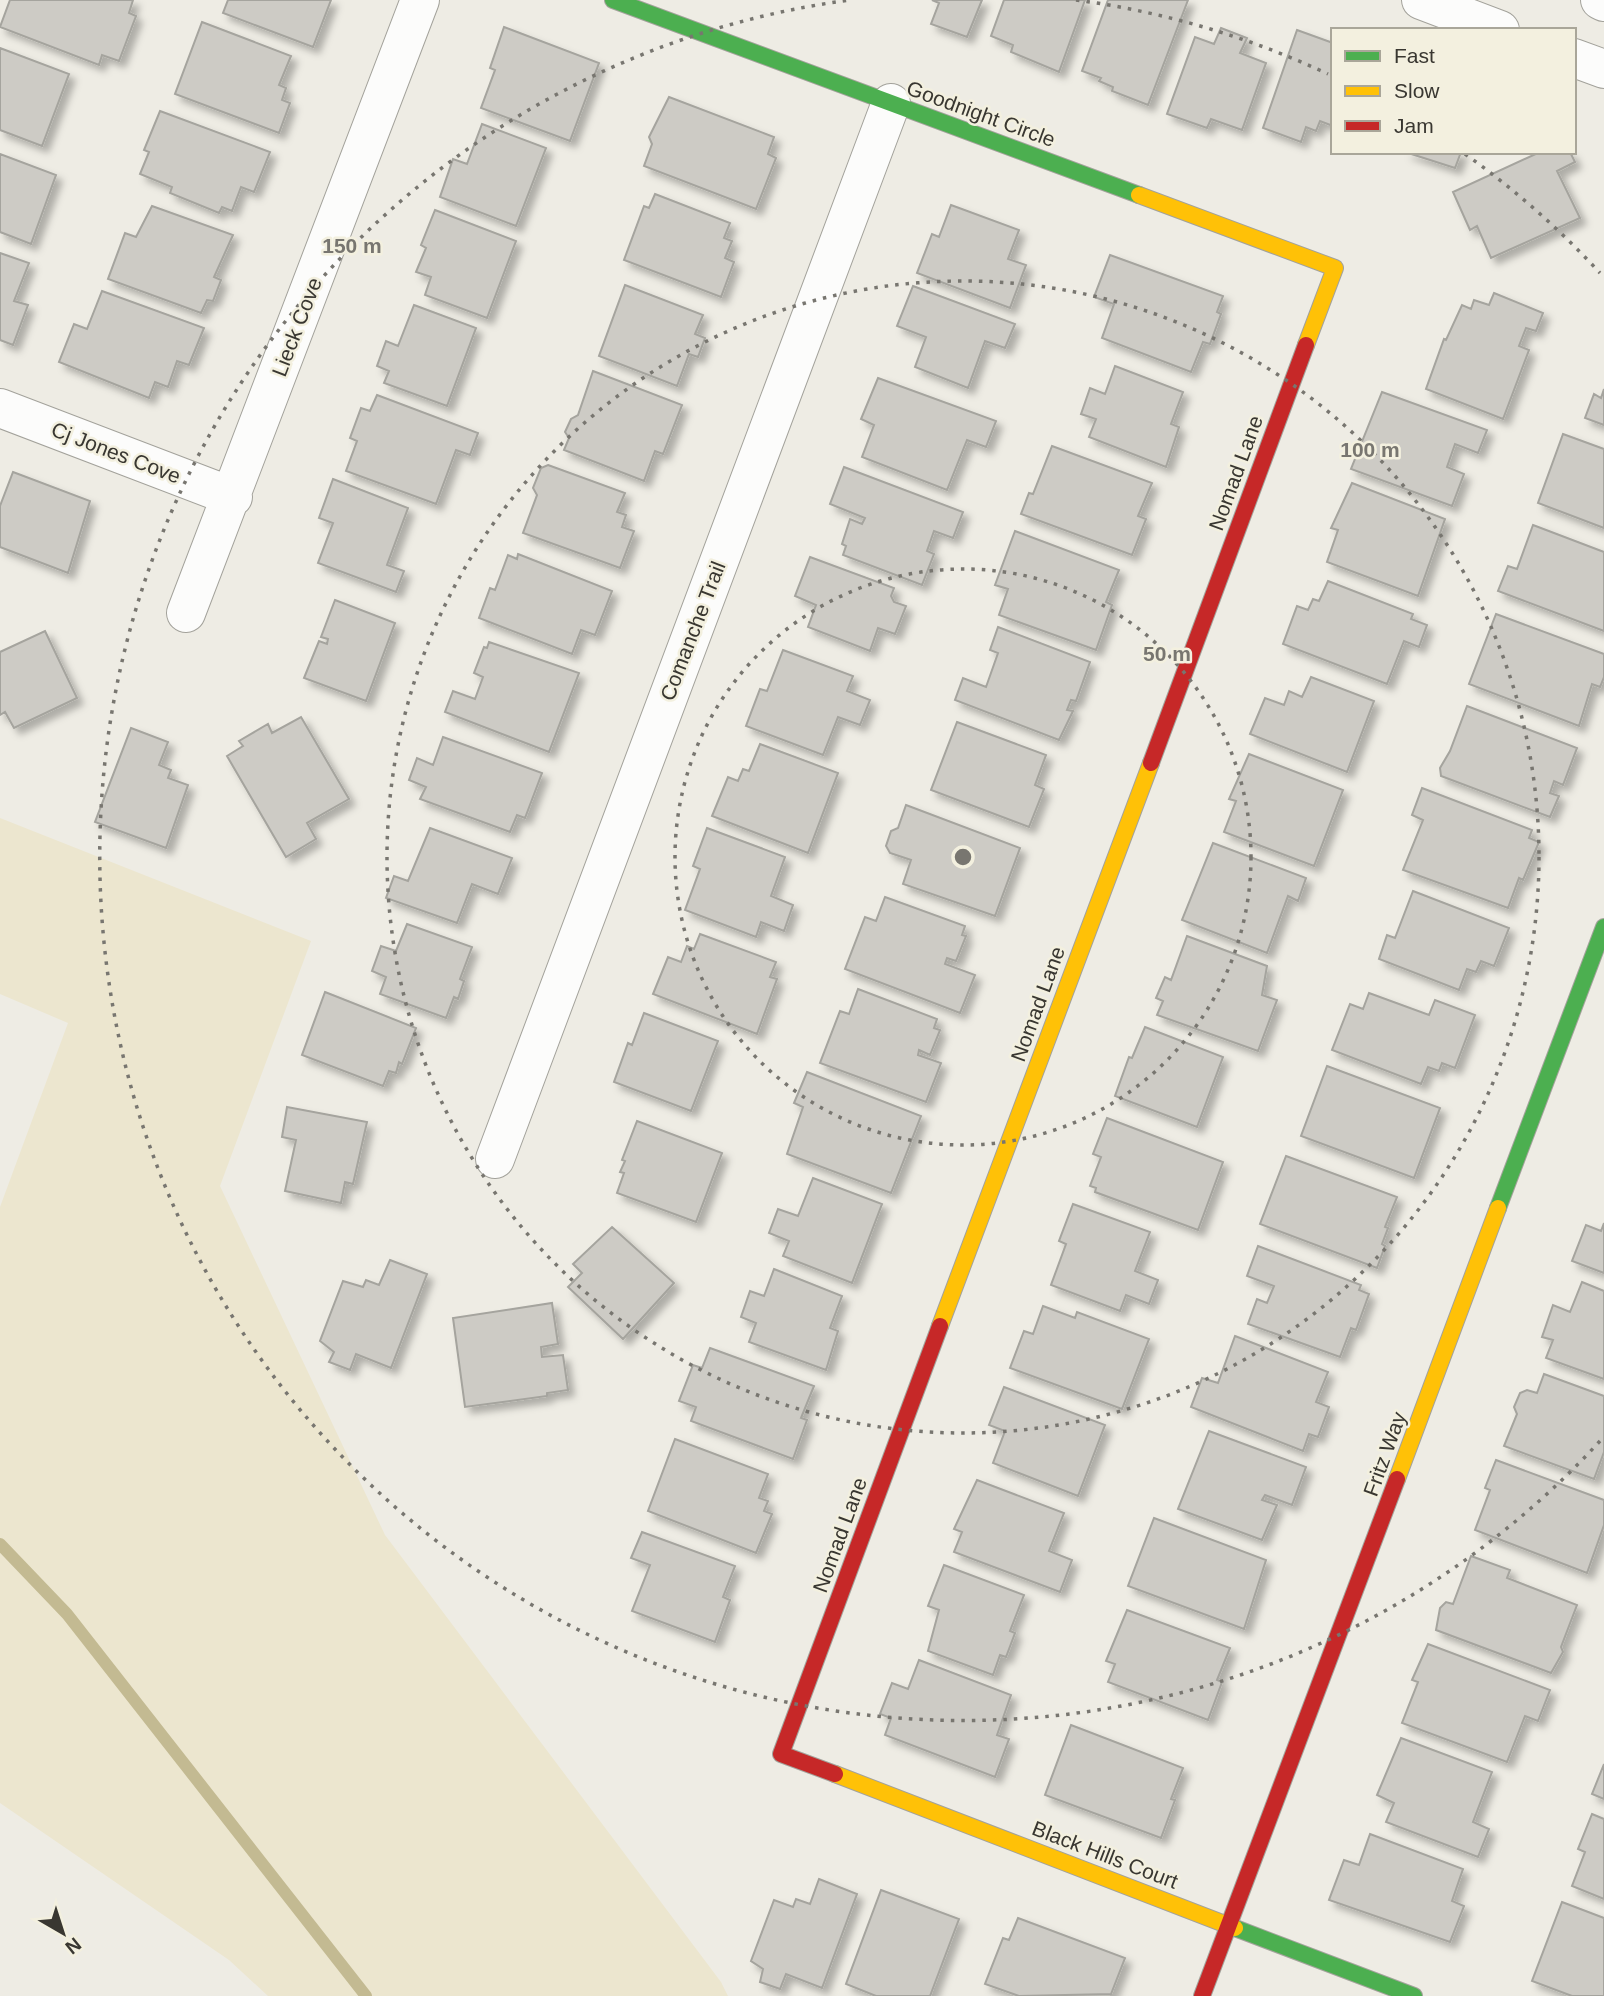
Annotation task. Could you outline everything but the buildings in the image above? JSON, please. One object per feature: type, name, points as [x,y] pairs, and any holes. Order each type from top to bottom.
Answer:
[{"type":"street","name":"Lieck Cove","points":[[186,613],[233,498],[420,0]]},
{"type":"street","name":"Goodnight Circle","points":[[613,0],[1335,268]]},
{"type":"street","points":[[1422,0],[1495,28]]},
{"type":"street","points":[[1576,59],[1604,69]]},
{"type":"street","name":"Comanche Trail","points":[[495,1159],[891,103]]},
{"type":"street","name":"Nomad Lane","points":[[781,1754],[1335,268]]},
{"type":"street","name":"Cj Jones Cove","points":[[0,408],[233,498]]},
{"type":"street","name":"Fritz Way","points":[[1202,1996],[1231,1926],[1604,927]]},
{"type":"street","name":"Black Hills Court","points":[[781,1754],[1414,1996]]},
{"type":"shaded area","points":[[0,818],[311,941],[220,1186],[385,1535],[721,1982],[728,1996],[268,1996],[229,1960],[0,1803],[0,1207],[68,1023],[0,994]]},
{"type":"waterway","points":[[0,1544],[67,1614],[366,1996]]},
{"type":"traffic: fast","points":[[613,0],[1139,195]]},
{"type":"traffic: fast","points":[[1498,1208],[1604,927]]},
{"type":"traffic: fast","points":[[1235,1928],[1414,1996]]},
{"type":"traffic: slow","points":[[1139,195],[1335,268],[1306,345]]},
{"type":"traffic: slow","points":[[940,1326],[1151,763]]},
{"type":"traffic: slow","points":[[1397,1479],[1498,1208]]},
{"type":"traffic: slow","points":[[835,1774],[1235,1928]]},
{"type":"traffic: jam","points":[[1151,763],[1306,345]]},
{"type":"traffic: jam","points":[[835,1774],[781,1754],[940,1326]]},
{"type":"traffic: jam","points":[[1202,1996],[1397,1479]]}]
